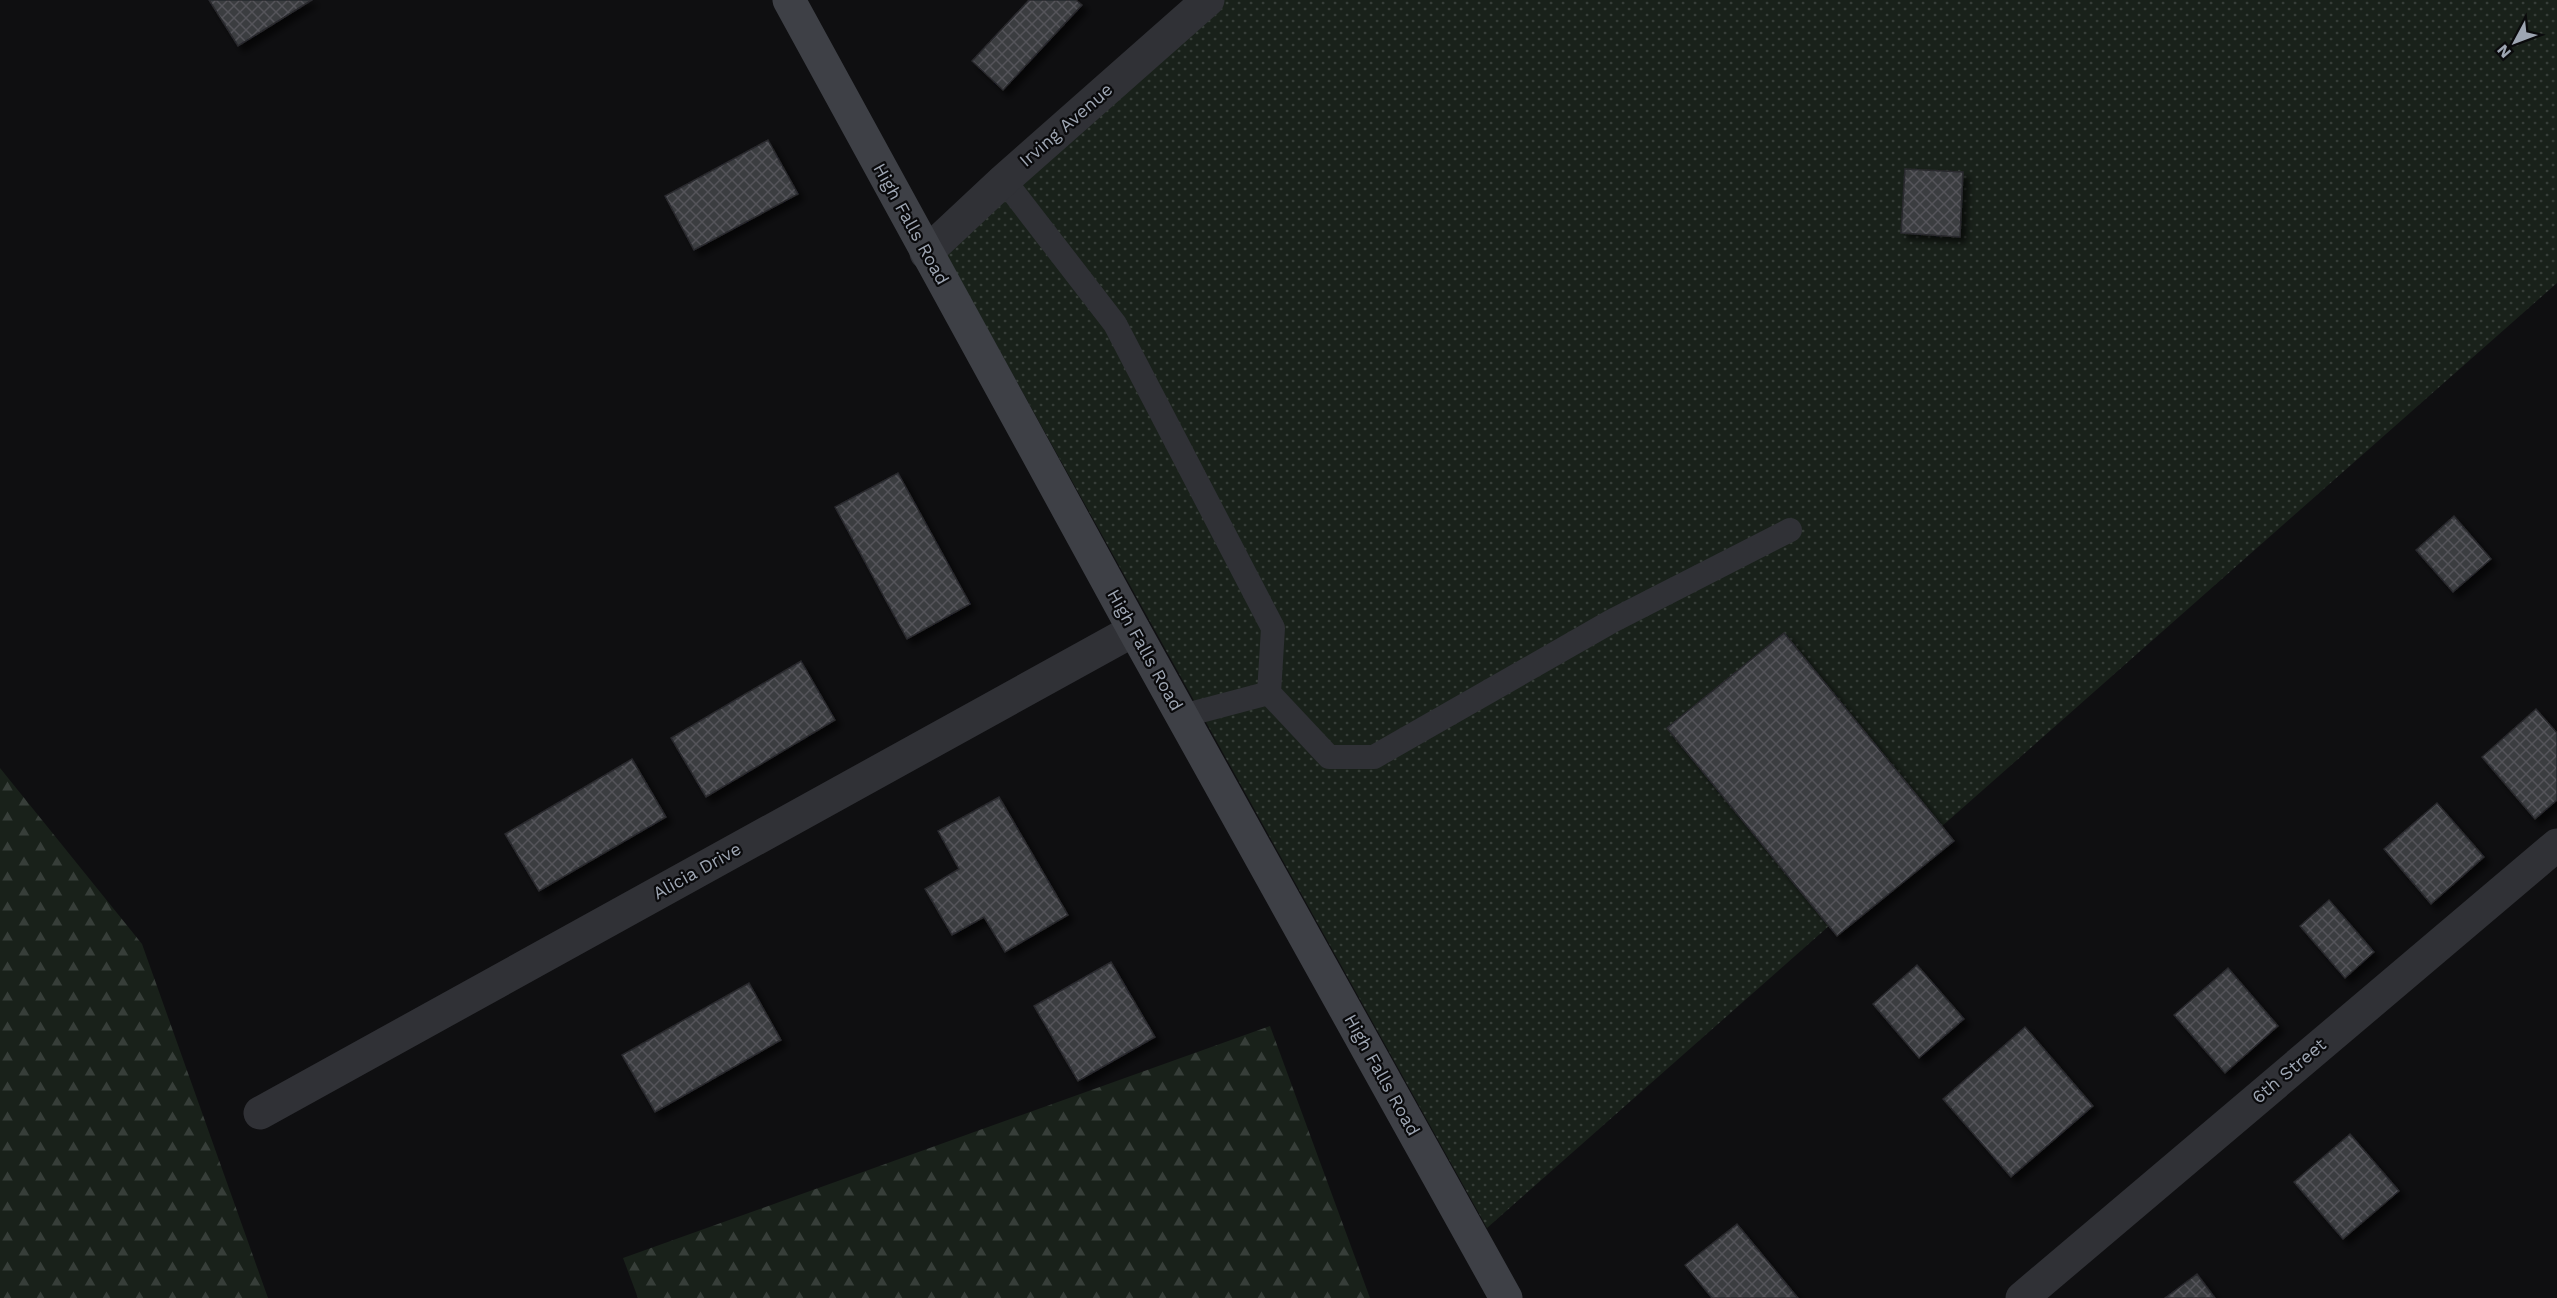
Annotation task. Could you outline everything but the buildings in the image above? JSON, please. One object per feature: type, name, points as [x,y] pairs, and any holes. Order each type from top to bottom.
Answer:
[{"type":"street","name":"High Falls Road","points":[[789,0],[1182,717],[1506,1298]]},
{"type":"street","name":"Irving Avenue","points":[[926,253],[1208,0]]},
{"type":"street","name":"Alicia Drive","points":[[260,1113],[1134,630]]},
{"type":"street","name":"6th Street","points":[[2022,1298],[2557,845]]},
{"type":"lane","points":[[1005,180],[1115,324],[1273,628],[1269,693],[1329,757],[1374,757],[1611,621],[1790,530]]},
{"type":"lane","points":[[1182,717],[1269,693]]},
{"type":"green space","points":[[1218,0],[2557,0],[2557,283],[1487,1228],[942,247]]},
{"type":"green space","points":[[0,768],[142,944],[268,1298],[0,1298]]},
{"type":"green space","points":[[1270,1026],[1370,1298],[638,1298],[623,1258]]}]
